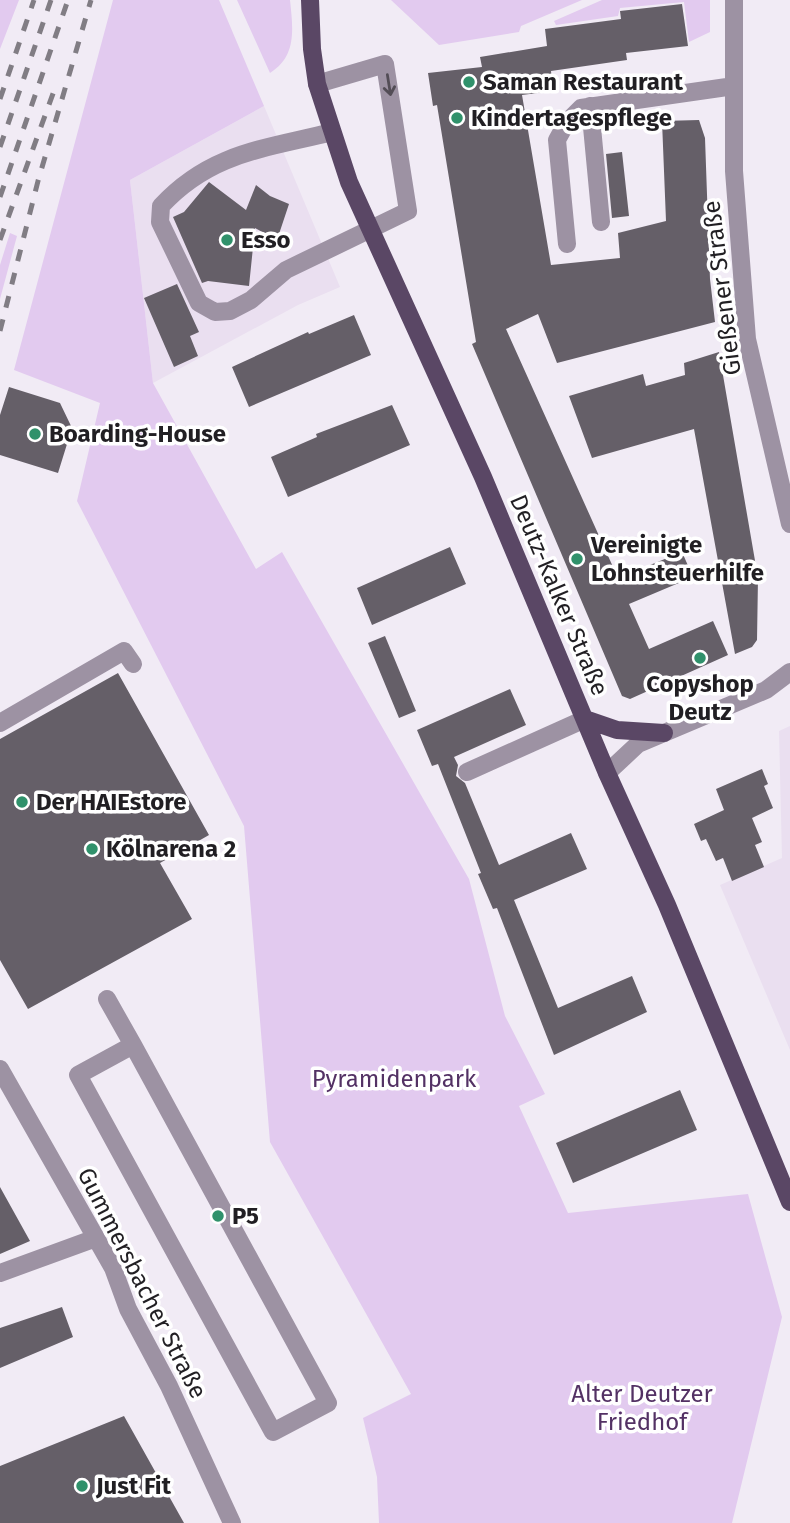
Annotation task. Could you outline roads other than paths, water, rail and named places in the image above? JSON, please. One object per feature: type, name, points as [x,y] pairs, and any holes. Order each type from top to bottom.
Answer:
[{"type":"main road","name":"Deutz-Kalker Straße","points":[[311,2],[317,84],[332,132],[369,227],[483,477],[607,773],[667,905],[790,1202]]},
{"type":"main road","points":[[585,719],[617,730],[664,733]]},
{"type":"street","name":"Gießener Straße","points":[[734,0],[737,242],[747,339],[790,524]]},
{"type":"street","points":[[317,84],[385,64],[408,211],[369,227],[304,264],[286,270],[250,300],[230,312],[215,312],[198,303],[160,222],[161,206],[196,174],[253,149],[332,132]]},
{"type":"street","points":[[567,244],[557,140],[567,122],[581,108],[734,86]]},
{"type":"street","points":[[590,106],[601,222]]},
{"type":"street","points":[[0,723],[124,651],[133,664]]},
{"type":"street","points":[[607,773],[638,744],[766,690],[790,672]]},
{"type":"street","points":[[467,772],[585,719]]},
{"type":"street","points":[[107,999],[133,1045],[328,1403],[273,1433],[78,1075],[133,1045]]},
{"type":"street","name":"Gummersbacher Straße","points":[[0,1069],[113,1268],[128,1309],[169,1386],[232,1523]]},
{"type":"street","points":[[0,1273],[96,1238]]},
{"type":"railway","points":[[0,99],[34,0]]},
{"type":"railway","points":[[0,147],[51,0]]},
{"type":"railway","points":[[0,197],[68,0]]},
{"type":"railway","points":[[0,331],[38,181],[91,0]]},
{"type":"railway","points":[[0,240],[55,88]]},
{"type":"place","name":"Saman Restaurant","points":[[469,82]]},
{"type":"place","name":"Kindertagespflege","points":[[457,118]]},
{"type":"place","name":"Esso","points":[[227,240]]},
{"type":"place","name":"Boarding-House","points":[[35,434]]},
{"type":"place","name":"Vereinigte Lohnsteuerhilfe","points":[[577,559]]},
{"type":"place","name":"Copyshop Deutz","points":[[700,658]]},
{"type":"place","name":"Der HAIEstore","points":[[22,802]]},
{"type":"place","name":"Kölnarena 2","points":[[92,849]]},
{"type":"place","name":"P5","points":[[218,1216]]},
{"type":"place","name":"Just Fit","points":[[82,1486]]},
{"type":"park label","name":"Pyramidenpark","points":[[394,1079]]},
{"type":"park label","name":"Alter Deutzer Friedhof","points":[[642,1408]]}]
